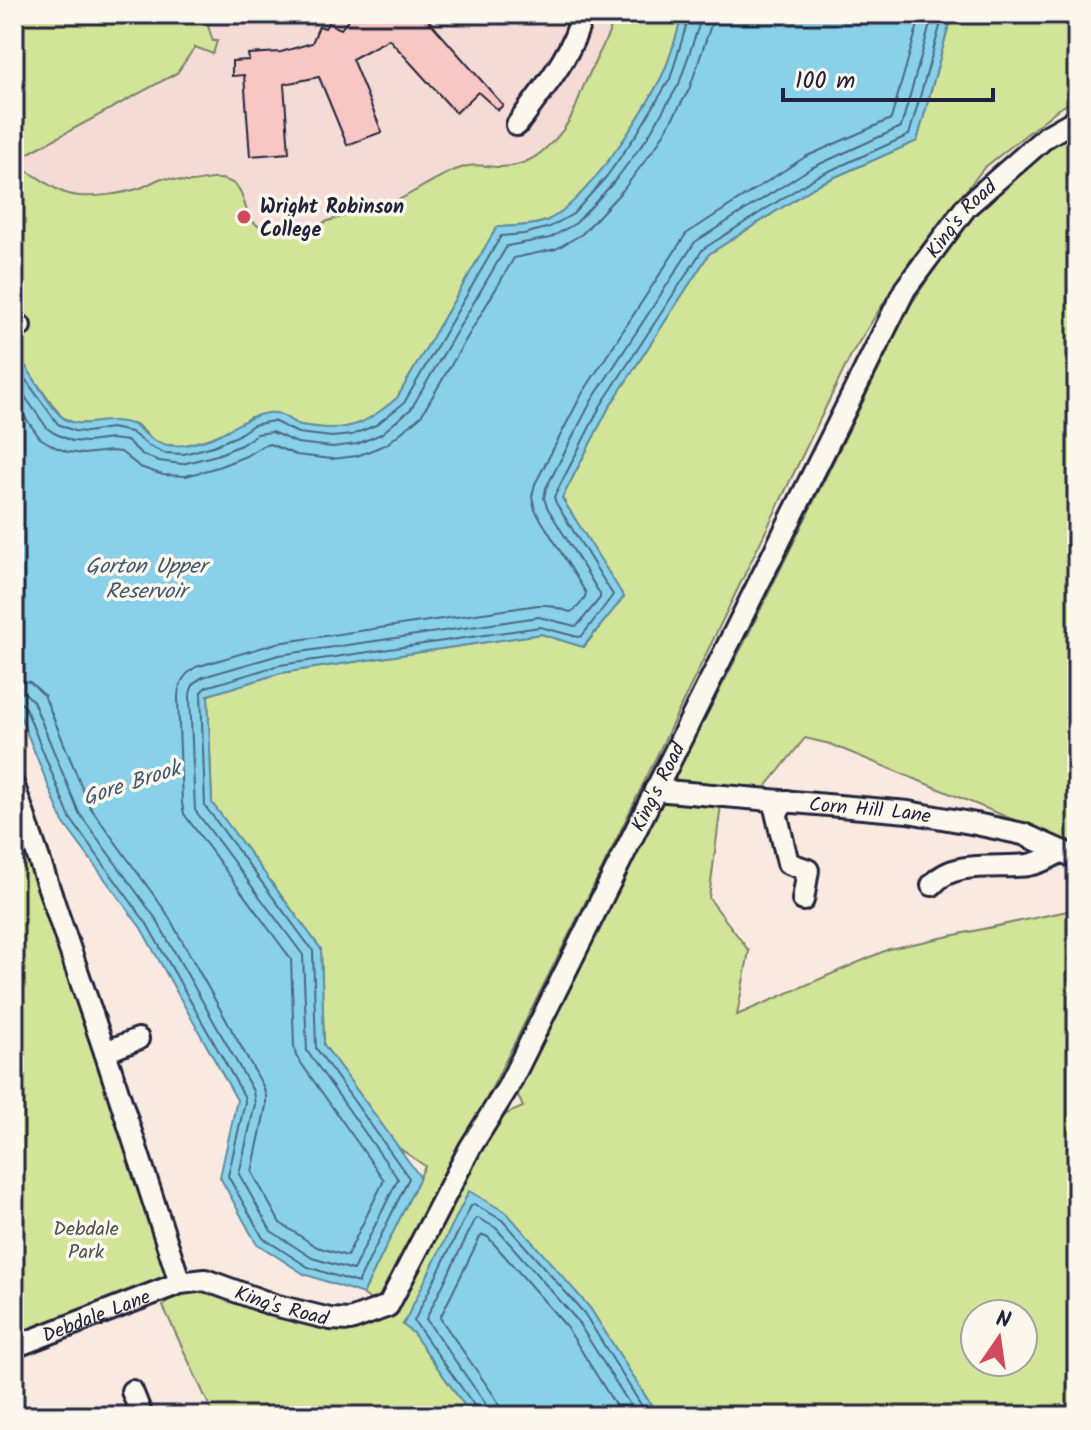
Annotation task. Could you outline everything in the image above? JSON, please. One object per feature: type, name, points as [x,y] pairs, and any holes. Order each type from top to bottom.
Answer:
[{"type":"street","points":[[517,125],[569,51],[582,14]]},
{"type":"street","name":"King's Road","points":[[180,1283],[205,1280],[274,1305],[330,1319],[350,1320],[388,1306],[470,1148],[508,1087],[905,289],[966,207],[1047,136],[1077,119]]},
{"type":"street","points":[[14,786],[180,1283]]},
{"type":"street","name":"Corn Hill Lane","points":[[655,790],[908,812],[1023,834],[1070,854]]},
{"type":"street","points":[[787,801],[776,812],[788,863],[808,870],[803,900]]},
{"type":"street","points":[[932,885],[947,872],[1028,865],[1070,854]]},
{"type":"street","points":[[105,1052],[138,1039]]},
{"type":"street","name":"Debdale Lane","points":[[14,1347],[180,1283]]},
{"type":"street","points":[[132,1391],[142,1416]]},
{"type":"shaded area","name":"Wright Robinson College","points":[[14,14],[657,14],[567,170],[14,317]]},
{"type":"green space","points":[[14,14],[204,14],[213,41],[217,41],[213,54],[195,47],[177,73],[14,161]]},
{"type":"green space","points":[[616,14],[683,14],[665,71],[652,95],[611,158],[561,212],[540,223],[497,227],[397,398],[372,419],[350,427],[332,429],[299,425],[276,413],[250,417],[233,429],[211,438],[183,446],[166,445],[153,440],[136,424],[74,423],[62,417],[14,352],[14,167],[61,191],[80,196],[126,192],[162,178],[188,182],[228,181],[241,193],[250,218],[257,225],[285,233],[303,230],[396,201],[466,166],[510,166],[541,153],[570,120]]},
{"type":"green space","points":[[961,14],[1077,14],[1077,99],[1058,109],[984,168],[912,258],[852,353],[602,869],[447,1177],[464,1187],[466,1182],[459,1178],[485,1138],[506,1114],[523,1107],[517,1093],[658,808],[664,802],[721,805],[709,898],[749,951],[737,1015],[889,949],[1077,909],[1077,1416],[655,1416],[656,1413],[590,1308],[507,1214],[403,1324],[413,1333],[472,1416],[214,1416],[163,1306],[174,1294],[202,1286],[359,1327],[390,1316],[363,1294],[425,1166],[399,1148],[324,1045],[321,949],[212,803],[208,695],[281,673],[541,634],[584,647],[623,597],[562,498],[608,409],[709,254],[819,184],[917,141],[949,25]]},
{"type":"green space","points":[[1077,129],[1077,848],[830,744],[805,738],[765,788],[688,788],[674,778],[910,306],[965,223],[1021,169]]},
{"type":"green space","name":"Debdale Park","points":[[14,801],[172,1278],[14,1342]]},
{"type":"water","name":"Gorton Upper Reservoir","points":[[683,14],[961,14],[949,25],[917,141],[819,184],[709,254],[608,409],[562,498],[624,597],[583,647],[541,634],[281,673],[208,695],[212,803],[321,949],[324,1045],[420,1177],[363,1294],[304,1274],[256,1243],[220,1177],[237,1100],[141,928],[63,822],[14,701],[14,352],[55,409],[67,420],[73,423],[126,422],[157,442],[171,446],[209,439],[250,418],[268,413],[279,414],[299,425],[328,428],[350,426],[369,419],[397,398],[497,227],[546,221],[561,212],[611,158],[661,78]]},
{"type":"water","points":[[469,1191],[507,1213],[590,1308],[656,1413],[655,1416],[472,1416],[413,1333],[403,1325]]},
{"type":"building","points":[[353,14],[423,14],[503,105],[498,110],[478,92],[456,113],[389,39],[352,59],[382,132],[347,145],[319,77],[284,84],[289,153],[250,156],[244,75],[232,76],[232,61],[249,60],[248,54],[281,52],[312,43],[319,26],[325,28],[328,23],[341,29]]},
{"type":"place","name":"Wright Robinson College","points":[[244,217]]},
{"type":"water label","name":"Gore Brook","points":[[131,782]]}]
